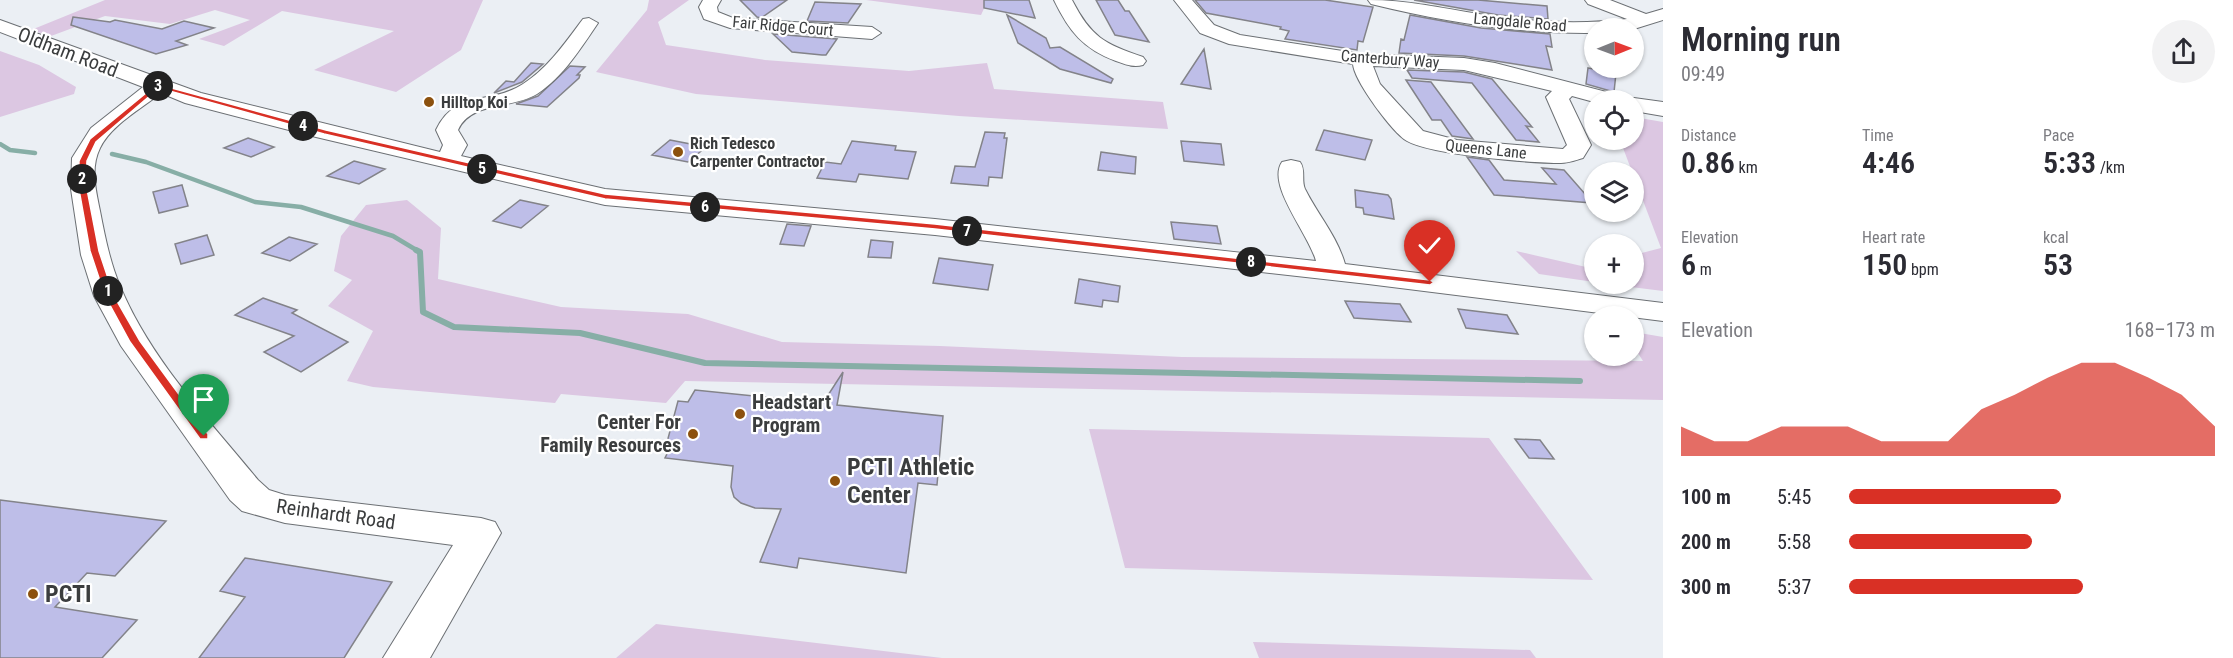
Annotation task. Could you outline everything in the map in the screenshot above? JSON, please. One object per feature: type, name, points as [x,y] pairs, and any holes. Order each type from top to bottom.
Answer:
[{"type":"street","name":"Fair Ridge Court","points":[[712,0],[708,7],[710,15],[730,23],[872,33]]},
{"type":"street","points":[[1063,0],[1079,33],[1107,52],[1136,61]]},
{"type":"street","name":"Canterbury Way","points":[[1183,0],[1207,29],[1220,36],[1362,60],[1464,64],[1520,74],[1584,93]]},
{"type":"street","name":"Langdale Road","points":[[1377,0],[1469,18],[1526,25],[1599,26],[1658,20]]},
{"type":"street","points":[[1594,0],[1658,20]]},
{"type":"street","points":[[447,161],[455,146],[447,130],[449,120],[462,110],[529,90],[563,59],[589,23]]},
{"type":"street","name":"Oldham Road","points":[[0,26],[157,86],[324,132],[572,191],[638,201],[935,227],[1333,271],[1663,312]]},
{"type":"street","name":"Queens Lane","points":[[1362,60],[1364,75],[1371,87],[1415,136],[1457,147],[1563,156],[1575,153],[1579,145],[1557,97],[1569,89]]},
{"type":"street","name":"Reinhardt Road","points":[[157,86],[93,141],[83,161],[82,184],[94,251],[109,296],[135,342],[244,490],[256,501],[285,509],[481,533],[406,658]]},
{"type":"street","points":[[1644,106],[1663,109]]},
{"type":"street","points":[[1291,166],[1291,186],[1326,245],[1333,271]]},
{"type":"shaded area","points":[[105,0],[483,0],[461,50],[396,92],[314,70],[394,31],[282,11],[224,46],[199,39],[250,20],[215,10],[170,24],[105,16],[51,36],[31,30]]},
{"type":"shaded area","points":[[649,0],[689,0],[658,22],[666,45],[765,60],[909,71],[987,63],[994,89],[1163,102],[1168,129],[959,116],[696,94],[596,72],[647,10]]},
{"type":"shaded area","points":[[866,0],[988,0],[981,15]]},
{"type":"shaded area","points":[[0,51],[39,65],[76,87],[74,94],[0,117]]},
{"type":"shaded area","points":[[1644,119],[1663,122],[1663,291],[1644,289],[1644,252],[1661,248],[1644,203],[1644,162],[1628,162],[1624,150],[1644,150]]},
{"type":"shaded area","points":[[407,200],[441,228],[438,279],[561,307],[688,314],[782,342],[940,346],[1182,357],[1584,360],[1584,366],[1644,366],[1644,334],[1663,337],[1663,400],[685,381],[666,403],[561,394],[555,403],[373,387],[347,381],[373,331],[328,306],[352,280],[334,271],[341,236],[366,205]]},
{"type":"shaded area","points":[[1516,251],[1584,267],[1584,281],[1539,274]]},
{"type":"shaded area","points":[[1089,429],[1489,438],[1593,580],[1125,568]]},
{"type":"shaded area","points":[[656,624],[942,658],[616,658]]},
{"type":"shaded area","points":[[1253,642],[1530,650],[1536,658],[1259,658]]},
{"type":"building","points":[[740,0],[787,0],[761,18],[757,17]]},
{"type":"building","points":[[984,0],[1029,0],[1035,18],[984,8]]},
{"type":"building","points":[[1096,0],[1118,0],[1125,11],[1129,11],[1149,42],[1115,35]]},
{"type":"building","points":[[1195,0],[1325,0],[1373,7],[1363,42],[1358,41],[1357,50],[1285,39],[1289,31],[1280,29],[1281,27],[1206,13]]},
{"type":"building","points":[[1414,0],[1478,0],[1547,6],[1548,19],[1498,15]]},
{"type":"building","points":[[815,2],[861,4],[848,23],[807,21]]},
{"type":"building","points":[[1007,15],[1046,38],[1050,48],[1060,47],[1113,79],[1111,83],[1060,69],[1018,43]]},
{"type":"building","points":[[1410,15],[1481,28],[1550,34],[1552,47],[1546,46],[1552,70],[1464,56],[1399,53],[1401,39],[1404,40]]},
{"type":"building","points":[[73,17],[110,22],[115,20],[162,29],[184,21],[214,28],[176,41],[187,45],[156,54],[71,25]]},
{"type":"building","points":[[773,34],[837,39],[826,55],[822,55],[792,52]]},
{"type":"building","points":[[1204,49],[1211,89],[1181,84]]},
{"type":"building","points":[[531,63],[543,64],[522,82],[494,93],[506,81],[514,82]]},
{"type":"building","points":[[570,66],[585,67],[577,75],[580,75],[579,78],[547,107],[516,104],[538,96]]},
{"type":"building","points":[[1407,70],[1464,72],[1492,79],[1532,127],[1526,126],[1539,142],[1516,140],[1472,83],[1412,78]]},
{"type":"building","points":[[1587,78],[1615,78],[1614,90],[1586,84]]},
{"type":"building","points":[[1406,80],[1431,82],[1473,139],[1452,136],[1441,120],[1432,120]]},
{"type":"building","points":[[1324,130],[1372,140],[1365,160],[1316,150]]},
{"type":"building","points":[[985,132],[1005,133],[1004,138],[1007,138],[1002,178],[989,177],[988,186],[951,183],[955,166],[975,167]]},
{"type":"building","points":[[248,138],[274,147],[251,157],[224,148]]},
{"type":"building","name":"Rich Tedesco Carpenter Contractor","points":[[670,140],[706,147],[688,162],[652,155]]},
{"type":"building","points":[[852,141],[896,146],[895,150],[916,152],[908,179],[859,174],[856,182],[817,178],[825,162],[841,164]]},
{"type":"building","points":[[1181,141],[1221,144],[1224,165],[1184,161]]},
{"type":"building","points":[[1101,152],[1136,157],[1135,174],[1098,170]]},
{"type":"building","points":[[1467,157],[1489,160],[1504,180],[1556,184],[1542,168],[1564,170],[1584,193],[1584,202],[1494,195]]},
{"type":"building","points":[[354,161],[385,169],[359,184],[327,176]]},
{"type":"building","points":[[182,185],[188,206],[159,213],[153,192]]},
{"type":"building","points":[[1355,190],[1388,195],[1391,199],[1394,219],[1364,214],[1363,208],[1356,207]]},
{"type":"building","points":[[520,200],[548,206],[521,228],[493,221]]},
{"type":"building","points":[[1171,222],[1217,226],[1221,244],[1174,239]]},
{"type":"building","points":[[787,224],[811,226],[804,246],[780,244]]},
{"type":"building","points":[[207,235],[214,255],[181,264],[175,244]]},
{"type":"building","points":[[289,237],[317,244],[290,261],[262,253]]},
{"type":"building","points":[[871,240],[893,242],[891,258],[868,257]]},
{"type":"building","points":[[939,258],[993,265],[988,290],[933,283]]},
{"type":"building","points":[[1079,279],[1120,286],[1118,302],[1103,300],[1102,307],[1075,303]]},
{"type":"building","points":[[263,298],[297,310],[292,313],[348,342],[301,372],[264,352],[294,336],[235,315]]},
{"type":"building","points":[[1345,301],[1400,304],[1411,322],[1354,318]]},
{"type":"building","points":[[1458,309],[1507,315],[1518,334],[1466,328]]},
{"type":"building","name":"PCTI Athletic Center","points":[[843,372],[837,405],[943,416],[937,485],[918,483],[906,573],[799,558],[797,568],[760,562],[781,509],[755,508],[741,503],[734,497],[731,487],[733,466],[665,458],[671,446],[666,446],[678,401],[688,402],[695,390],[823,403]]},
{"type":"building","points":[[1515,439],[1540,440],[1554,459],[1529,458]]},
{"type":"building","name":"PCTI","points":[[0,500],[166,521],[115,576],[87,573],[55,607],[137,620],[102,658],[0,658]]},
{"type":"building","points":[[245,558],[392,582],[344,658],[199,658],[245,597],[220,591]]},
{"type":"waterway","points":[[0,144],[10,150],[35,153]]},
{"type":"waterway","points":[[112,154],[146,162],[255,202],[301,207],[393,236],[418,251]]},
{"type":"waterway","points":[[418,251],[420,252],[423,312],[454,327],[580,333],[705,363],[1580,381]]},
{"type":"place","name":"Hilltop Koi","points":[[429,102]]},
{"type":"place","name":"Rich Tedesco Carpenter Contractor","points":[[678,152]]},
{"type":"place","name":"Headstart Program","points":[[740,414]]},
{"type":"place","name":"Center For Family Resources","points":[[693,434]]},
{"type":"place","name":"PCTI Athletic Center","points":[[835,481]]},
{"type":"place","name":"PCTI","points":[[33,594]]},
{"type":"route","points":[[204,436],[135,342],[109,296],[94,251],[82,184],[83,161],[93,141],[111,123],[157,86],[193,98],[324,132],[605,197],[935,227],[1430,282]]}]
